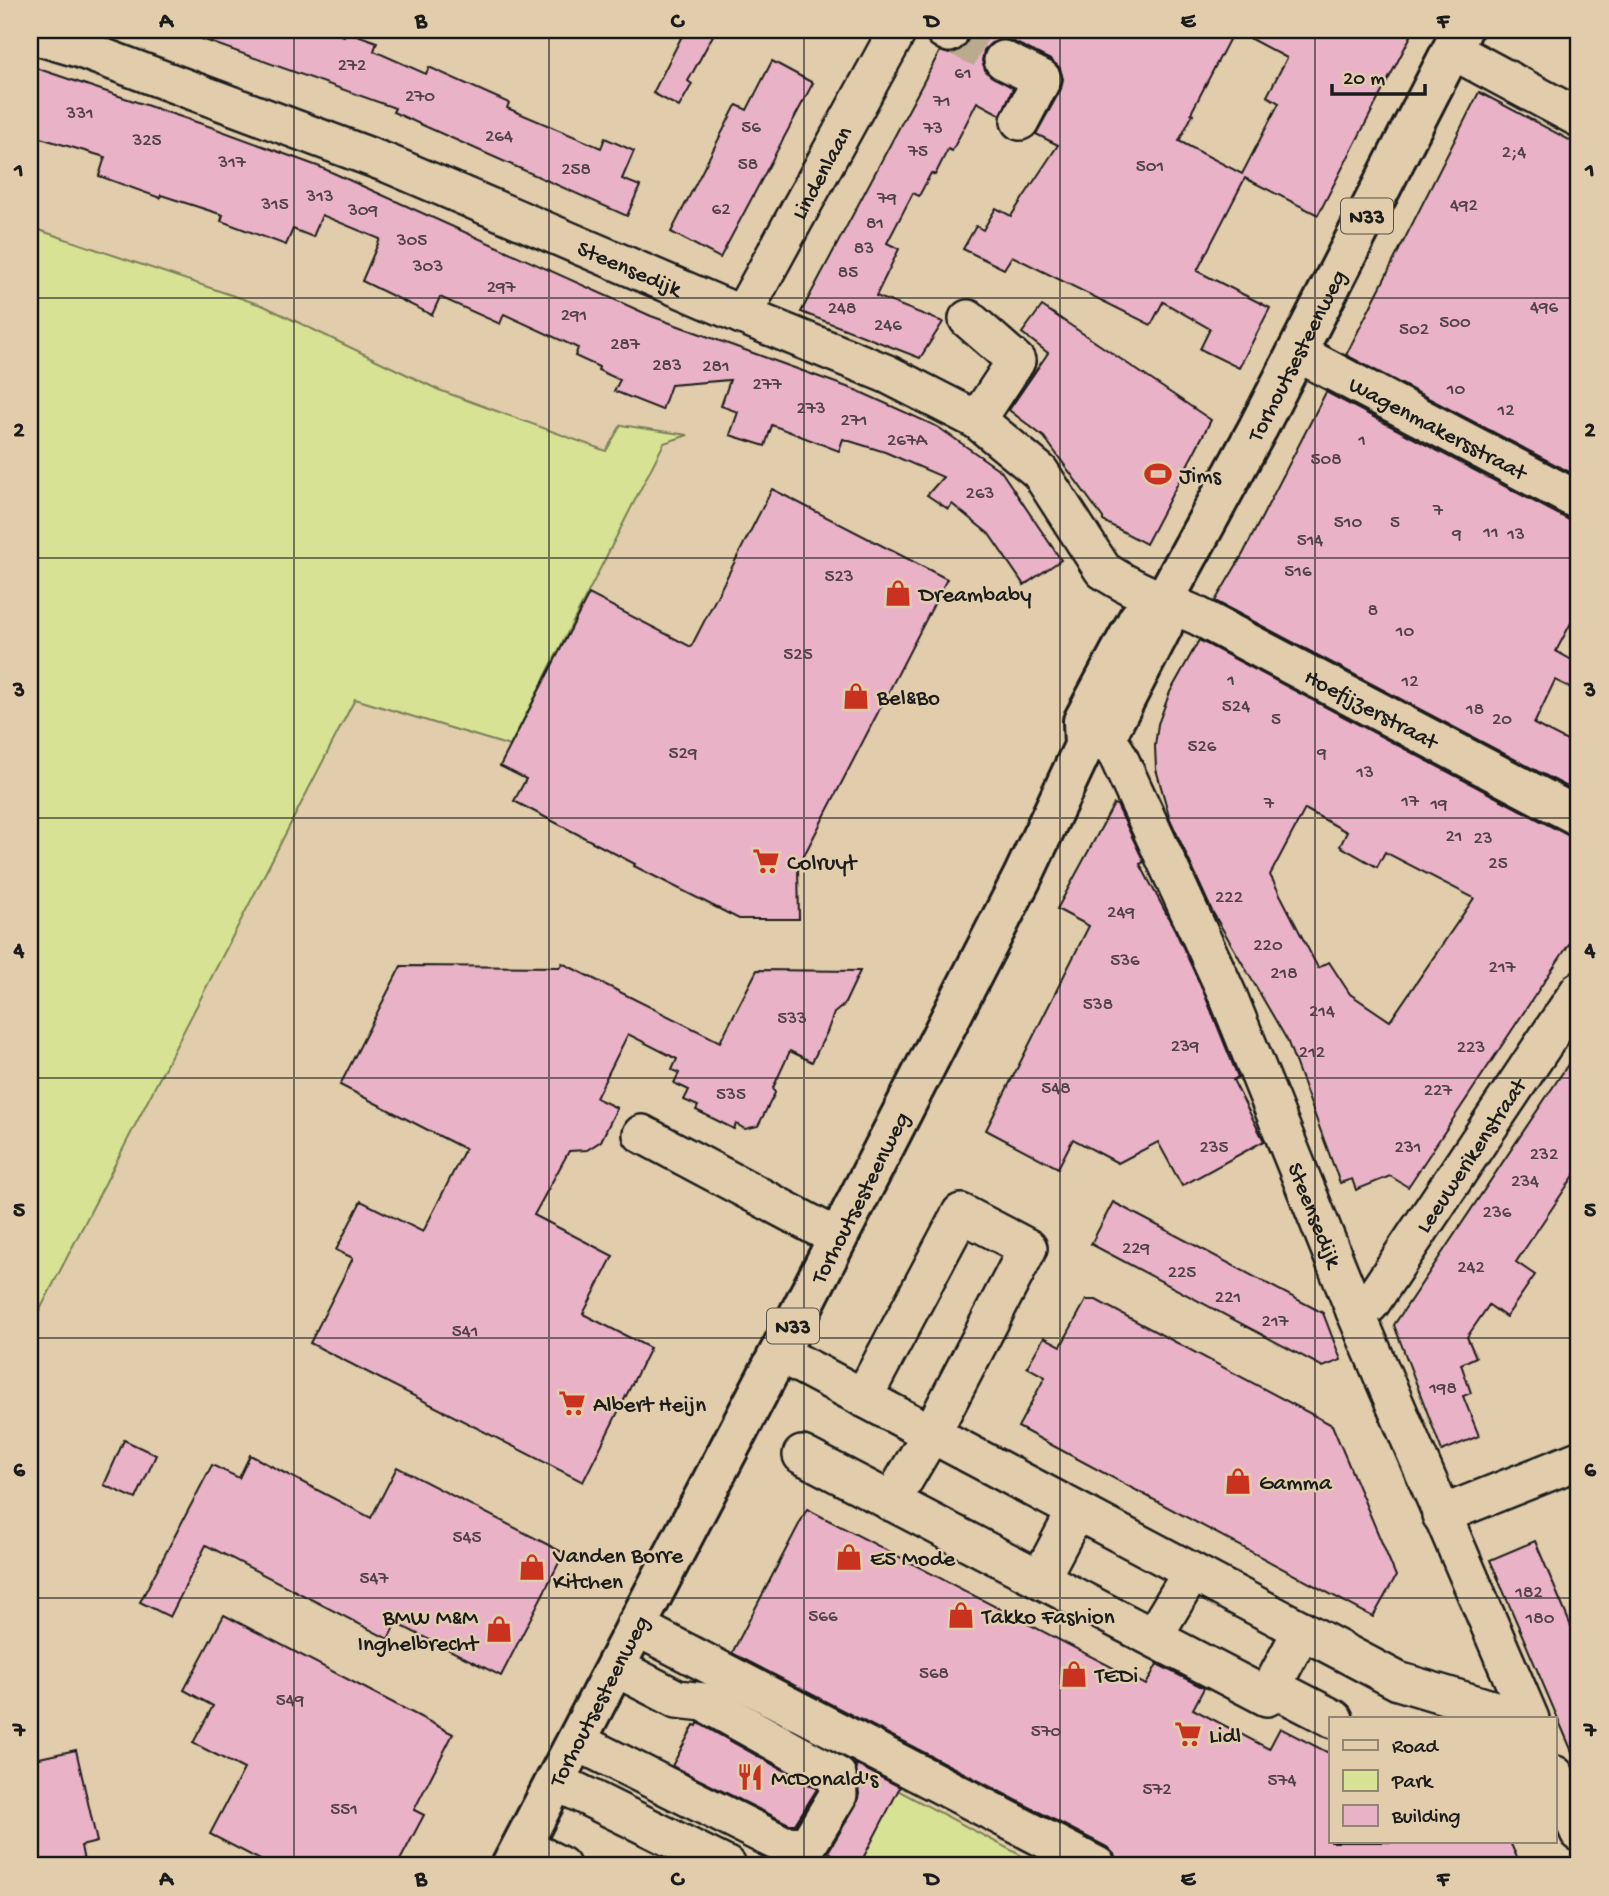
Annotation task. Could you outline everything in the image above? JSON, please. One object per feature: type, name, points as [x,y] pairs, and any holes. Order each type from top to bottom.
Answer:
[{"type":"main road","name":"Torhoutsesteenweg","points":[[516,1856],[779,1353],[1016,890],[1091,735],[1138,619],[1163,603],[1258,428],[1457,40]]},
{"type":"street","name":"Lindenlaan","points":[[742,315],[889,33]]},
{"type":"street","name":"Steensedijk","points":[[30,34],[78,48],[389,164],[887,374],[977,420],[1040,472],[1103,570],[1163,603]]},
{"type":"street","points":[[1457,40],[1579,118]]},
{"type":"street","points":[[1003,60],[1042,79],[1020,121]]},
{"type":"street","points":[[968,319],[1017,361],[977,420]]},
{"type":"street","name":"Wagenmakersstraat","points":[[1296,352],[1579,500]]},
{"type":"street","name":"Hoefijzerstraat","points":[[1163,603],[1196,615],[1579,817]]},
{"type":"street","name":"Steensedijk","points":[[1091,735],[1117,754],[1228,996],[1355,1311],[1527,1717]]},
{"type":"street","name":"Leeuwerikenstraat","points":[[1355,1311],[1370,1304],[1579,991]]},
{"type":"street","points":[[642,1134],[838,1238]]},
{"type":"street","points":[[863,1398],[961,1213],[1028,1248],[931,1434],[891,1502]]},
{"type":"street","points":[[779,1353],[1398,1681],[1521,1717]]},
{"type":"street","points":[[802,1455],[1267,1697],[1302,1630]]},
{"type":"street","points":[[1441,1515],[1579,1460]]},
{"type":"street","points":[[1040,1579],[1076,1511]]},
{"type":"street","points":[[1153,1637],[1192,1572]]},
{"type":"street","points":[[635,1626],[1097,1866]]},
{"type":"street","points":[[576,1741],[783,1845],[807,1846],[838,1795],[837,1776],[704,1702],[677,1699],[615,1667]]},
{"type":"street","points":[[1272,1686],[1330,1717]]},
{"type":"street","points":[[1556,1777],[1579,1832]]},
{"type":"street","points":[[555,1781],[727,1866]]},
{"type":"street","points":[[516,1856],[561,1866]]},
{"type":"green space","points":[[30,227],[264,306],[439,390],[606,451],[621,425],[688,435],[664,443],[510,746],[355,699],[30,1329]]},
{"type":"green space","points":[[850,1765],[1041,1866],[808,1866]]},
{"type":"building","points":[[185,30],[327,30],[344,36],[346,31],[377,42],[374,51],[426,74],[429,67],[509,103],[507,108],[601,148],[605,138],[634,151],[622,179],[640,186],[627,216],[393,112],[395,108],[185,33]]},
{"type":"building","points":[[685,30],[716,30],[688,81],[692,84],[679,107],[653,93]]},
{"type":"building","points":[[969,30],[1234,30],[1414,30],[1318,215],[1245,178],[1197,271],[1270,308],[1239,368],[1200,349],[1210,329],[1163,302],[1151,325],[1012,256],[1004,269],[963,249],[976,226],[983,230],[996,208],[1011,216],[1058,145],[1036,134],[1061,89],[1063,79],[1060,68],[1051,60],[1012,41],[1002,39],[991,43],[984,50],[982,61],[986,72],[1013,88],[1001,115],[977,102],[952,151],[948,149],[935,175],[931,173],[919,196],[913,193],[887,243],[899,249],[876,296],[943,322],[920,358],[801,312],[940,51],[949,54],[960,51],[967,43]],"holes":[[[1234,30],[1287,58],[1267,96],[1279,103],[1242,174],[1179,141]]]},
{"type":"building","points":[[772,61],[813,83],[720,258],[671,232],[735,107],[737,105],[747,110]]},
{"type":"building","points":[[30,66],[320,167],[651,316],[858,391],[938,427],[1001,471],[1061,560],[1024,585],[989,534],[952,504],[948,509],[927,495],[943,477],[885,452],[843,439],[839,451],[772,425],[765,446],[730,435],[738,412],[721,406],[730,380],[671,385],[662,410],[614,391],[620,380],[575,356],[578,348],[504,314],[500,324],[440,297],[432,315],[362,281],[380,239],[322,215],[313,237],[293,229],[286,245],[221,221],[223,215],[161,195],[160,198],[99,176],[105,157],[30,135]]},
{"type":"building","points":[[1479,92],[1579,145],[1579,477],[1346,355]]},
{"type":"building","points":[[1042,306],[1211,420],[1146,544],[1103,521],[1044,437],[1009,410],[1048,353],[1022,333]]},
{"type":"building","points":[[1326,392],[1569,520],[1579,522],[1579,608],[1556,651],[1579,664],[1579,692],[1555,680],[1534,724],[1579,747],[1579,793],[1215,601],[1243,554]]},
{"type":"building","points":[[772,489],[947,579],[798,867],[799,919],[739,919],[514,801],[526,779],[500,766],[589,594],[691,647]]},
{"type":"building","points":[[1199,640],[1569,836],[1579,838],[1579,929],[1408,1187],[1390,1176],[1356,1190],[1352,1179],[1340,1183],[1287,1040],[1212,911],[1170,819],[1156,769],[1155,746],[1158,724],[1170,692]],"holes":[[[1305,809],[1347,832],[1340,846],[1377,867],[1385,852],[1474,898],[1390,1021],[1350,994],[1329,962],[1318,968],[1270,875]]]},
{"type":"building","points":[[1114,804],[1117,805],[1144,862],[1140,864],[1204,993],[1238,1077],[1233,1080],[1264,1141],[1182,1186],[1158,1142],[1118,1163],[1073,1139],[1058,1168],[986,1130],[1089,926],[1057,909]]},
{"type":"building","points":[[562,963],[720,1042],[757,970],[860,971],[844,1005],[834,1013],[812,1062],[790,1051],[773,1088],[775,1093],[758,1126],[745,1129],[736,1124],[734,1129],[696,1110],[698,1106],[684,1100],[689,1090],[674,1083],[679,1073],[672,1070],[677,1059],[628,1034],[596,1098],[617,1108],[601,1141],[587,1150],[569,1151],[534,1215],[613,1256],[583,1314],[650,1348],[583,1482],[310,1343],[353,1258],[336,1250],[361,1201],[423,1232],[465,1149],[340,1085],[401,966],[560,967]]},
{"type":"building","points":[[1579,1048],[1579,1168],[1516,1262],[1535,1275],[1506,1317],[1489,1305],[1467,1337],[1476,1357],[1461,1364],[1471,1393],[1463,1396],[1479,1436],[1442,1451],[1394,1325]]},
{"type":"building","points":[[1113,1202],[1323,1313],[1341,1360],[1323,1367],[1091,1244]]},
{"type":"building","name":"Gamma","points":[[1086,1300],[1096,1300],[1332,1425],[1396,1576],[1373,1617],[1018,1427],[1045,1377],[1027,1367],[1044,1337],[1061,1346]]},
{"type":"building","points":[[124,1440],[156,1455],[136,1499],[104,1485]]},
{"type":"building","points":[[250,1455],[371,1518],[397,1467],[564,1553],[501,1676],[396,1623],[388,1639],[206,1545],[170,1617],[140,1602],[212,1465],[239,1478]]},
{"type":"building","points":[[807,1509],[1146,1685],[1157,1664],[1204,1688],[1193,1709],[1269,1749],[1280,1728],[1329,1753],[1329,1843],[1510,1843],[1521,1866],[1124,1866],[1117,1863],[1114,1854],[1107,1847],[732,1653]]},
{"type":"building","points":[[1535,1541],[1579,1645],[1579,1768],[1490,1560]]},
{"type":"building","points":[[224,1615],[453,1734],[414,1810],[424,1815],[397,1866],[272,1866],[210,1834],[244,1769],[193,1743],[213,1706],[184,1690]]},
{"type":"building","name":"McDonald's","points":[[698,1723],[817,1789],[795,1824],[789,1824],[672,1766],[694,1725],[697,1726]]},
{"type":"building","points":[[76,1750],[97,1842],[81,1846],[85,1866],[30,1866],[30,1760]]},
{"type":"building","points":[[855,1764],[900,1787],[859,1866],[826,1866],[831,1853],[828,1852],[856,1805],[859,1794]]},
{"type":"tunnel","points":[[949,33],[1003,60]]},
{"type":"place","name":"Jims","points":[[1158,474]]},
{"type":"place","name":"Dreambaby","points":[[898,593]]},
{"type":"place","name":"Bel&Bo","points":[[856,696]]},
{"type":"place","name":"Colruyt","points":[[766,861]]},
{"type":"place","name":"Albert Heijn","points":[[572,1403]]},
{"type":"place","name":"Gamma","points":[[1238,1481]]},
{"type":"place","name":"E5 Mode","points":[[849,1557]]},
{"type":"place","name":"Vanden Borre Kitchen","points":[[532,1567]]},
{"type":"place","name":"Takko Fashion","points":[[961,1615]]},
{"type":"place","name":"BMW M&M Inghelbrecht","points":[[499,1629]]},
{"type":"place","name":"TEDi","points":[[1074,1674]]},
{"type":"place","name":"Lidl","points":[[1188,1734]]},
{"type":"place","name":"McDonald's","points":[[750,1777]]}]
